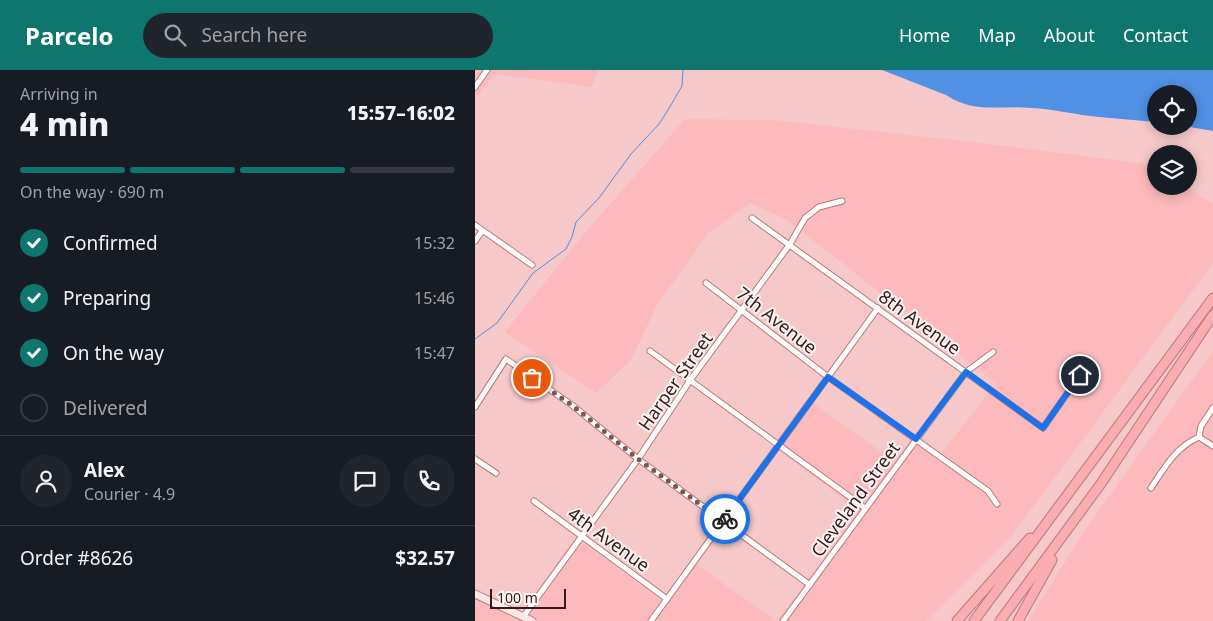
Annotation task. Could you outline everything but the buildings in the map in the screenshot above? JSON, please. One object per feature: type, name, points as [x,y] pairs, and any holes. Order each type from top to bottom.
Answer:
[{"type":"highway","points":[[974,621],[1213,298]]},
{"type":"highway","points":[[1018,621],[1045,571],[1213,315]]},
{"type":"highway","points":[[1000,621],[1100,486]]},
{"type":"highway","points":[[957,621],[1061,505]]},
{"type":"street","points":[[475,87],[487,70]]},
{"type":"street","name":"Harper Street","points":[[523,616],[638,459],[691,380],[743,311],[790,244],[805,218],[819,207],[842,201]]},
{"type":"street","name":"8th Avenue","points":[[752,218],[1043,428],[1080,375]]},
{"type":"street","points":[[475,225],[532,264]]},
{"type":"street","points":[[475,241],[482,231]]},
{"type":"street","name":"7th Avenue","points":[[707,283],[828,377],[988,490],[997,504]]},
{"type":"street","points":[[651,621],[878,308]]},
{"type":"street","points":[[650,351],[865,508]]},
{"type":"street","name":"Cleveland Street","points":[[783,621],[966,372],[993,352]]},
{"type":"street","points":[[475,407],[506,359],[572,405],[638,459],[810,585]]},
{"type":"street","points":[[1199,437],[1201,426],[1213,408]]},
{"type":"street","points":[[1199,437],[1213,446]]},
{"type":"street","points":[[1151,488],[1175,453],[1187,442],[1199,437]]},
{"type":"street","points":[[475,459],[496,473]]},
{"type":"street","name":"4th Avenue","points":[[534,501],[667,599]]},
{"type":"street","points":[[475,594],[532,621]]},
{"type":"shaded area","points":[[475,70],[598,70],[592,87],[494,74],[475,99]]},
{"type":"shaded area","points":[[685,119],[774,120],[990,144],[1147,164],[1147,195],[1197,194],[1213,204],[1213,263],[1013,534],[926,621],[777,621],[859,510],[772,446],[807,399],[894,461],[915,434],[941,454],[996,383],[787,220],[751,203],[709,232],[657,305],[631,360],[596,393],[505,332],[583,235]]},
{"type":"shaded area","points":[[1213,351],[1213,621],[1028,621],[1086,529]]},
{"type":"shaded area","points":[[576,537],[661,600],[691,560],[776,621],[539,621],[521,612]]},
{"type":"shaded area","points":[[475,596],[517,619],[522,621],[475,621]]},
{"type":"water","points":[[882,70],[1213,70],[1213,131],[1197,128],[1197,85],[1147,85],[1147,121],[1020,107],[977,107],[956,101],[946,95]]},
{"type":"waterway","points":[[475,339],[497,323],[533,273],[566,249],[576,222],[599,198],[631,154],[659,124],[682,86],[683,70]]},
{"type":"way so far","points":[[532,378],[572,405],[638,459],[723,521],[725,519]]},
{"type":"route","points":[[725,519],[828,377],[916,439],[966,372],[1043,428],[1080,375]]}]
